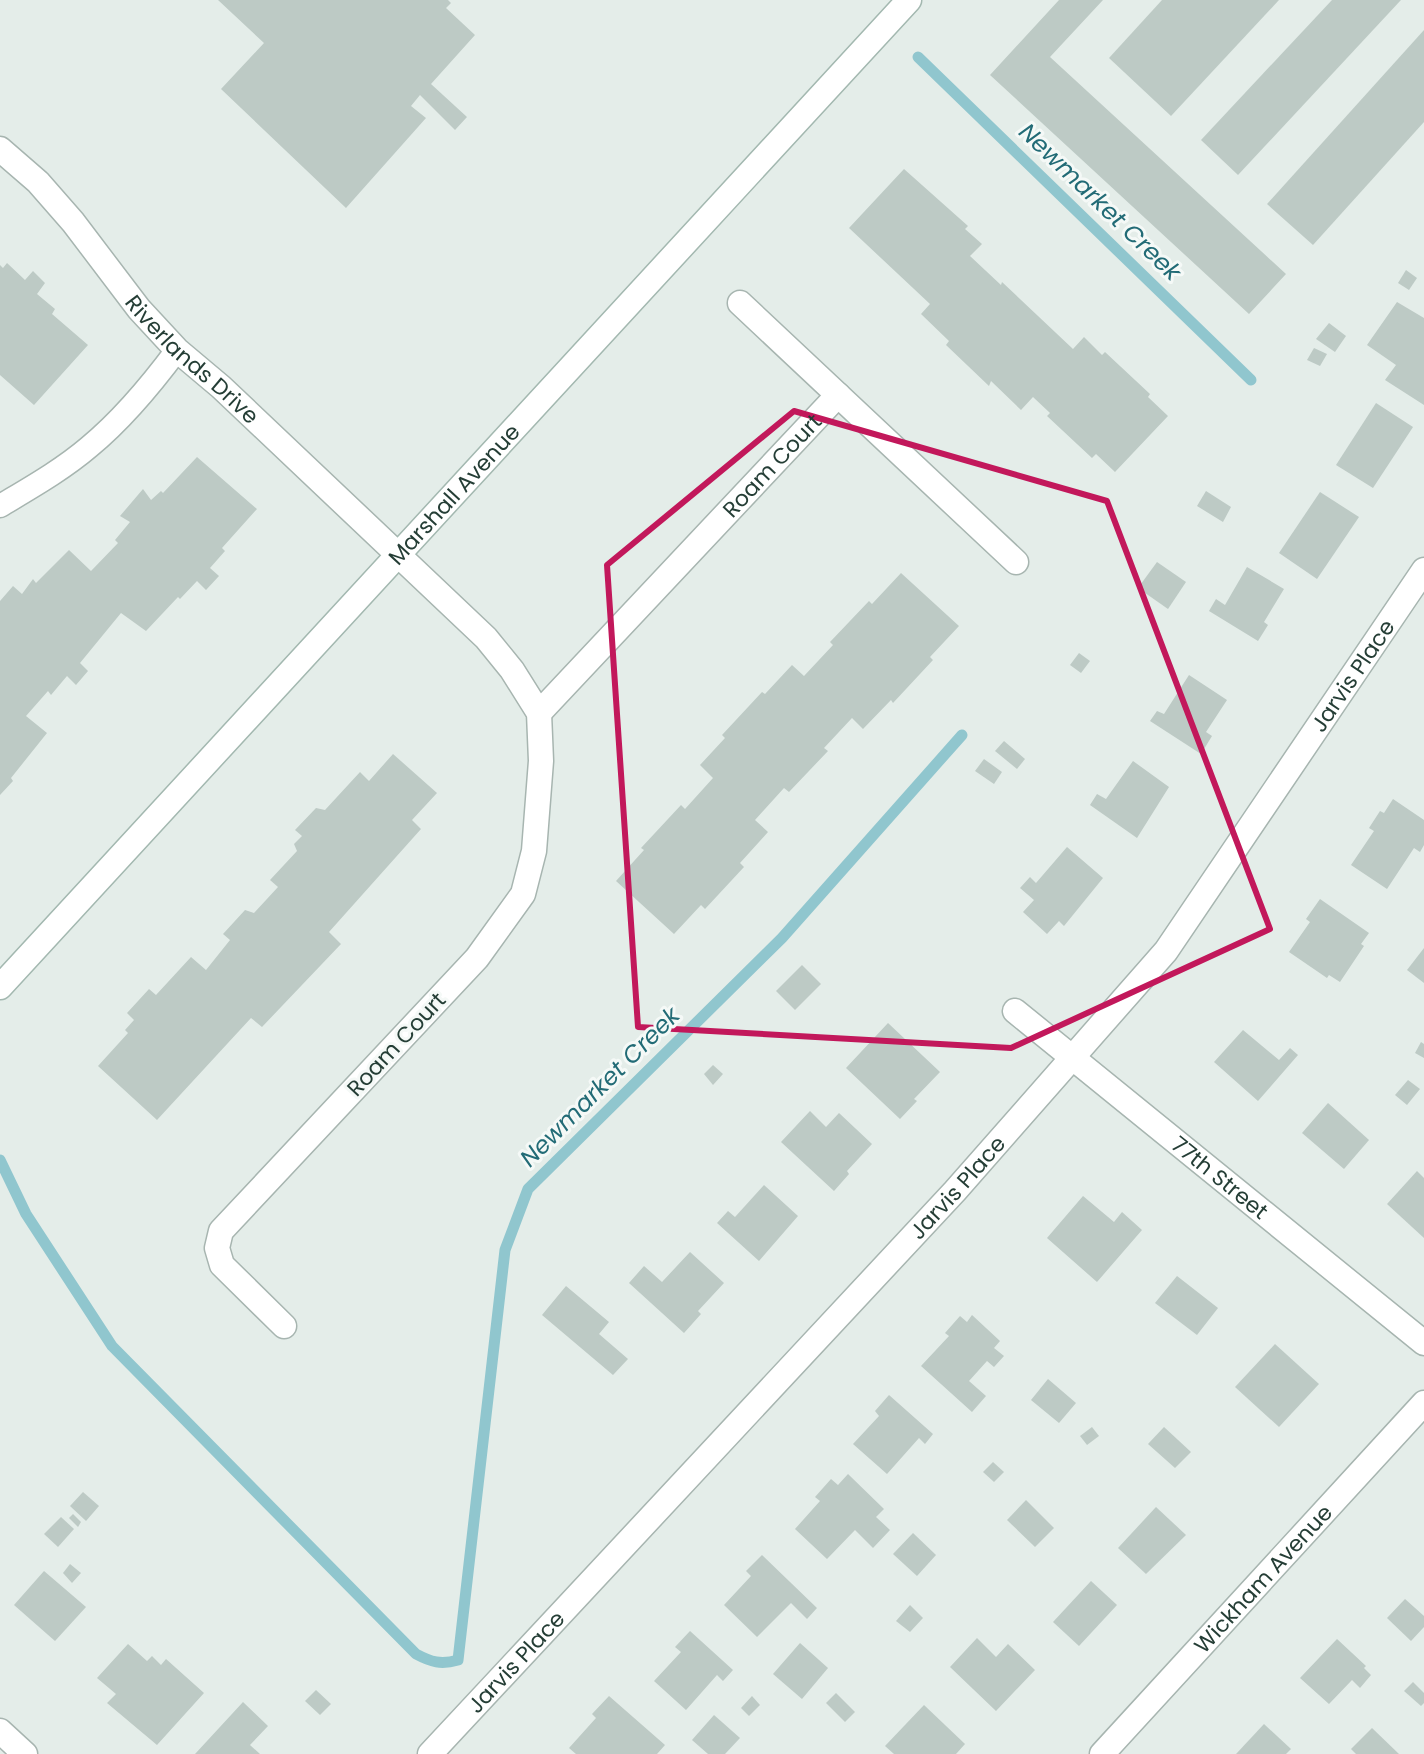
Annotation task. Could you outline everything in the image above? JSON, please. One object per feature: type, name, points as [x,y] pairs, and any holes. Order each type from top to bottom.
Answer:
[{"type":"street","name":"Marshall Avenue","points":[[0,987],[909,0]]},
{"type":"street","name":"Riverlands Drive","points":[[0,149],[38,182],[73,222],[139,309],[177,350],[221,387],[399,554]]},
{"type":"street","points":[[740,303],[838,395]]},
{"type":"street","name":"Roam Court","points":[[539,713],[838,395],[1016,562]]},
{"type":"street","name":"Roam Court","points":[[284,1326],[222,1265],[217,1248],[221,1231],[477,958],[523,894],[536,836],[541,761],[539,713],[512,670],[486,638],[399,554]]},
{"type":"street","name":"Jarvis Place","points":[[430,1754],[955,1191],[1166,951],[1424,570]]},
{"type":"street","name":"77th Street","points":[[1015,1011],[1424,1343]]},
{"type":"street","name":"Wickham Avenue","points":[[1102,1754],[1424,1403]]},
{"type":"street","points":[[0,1731],[25,1754]]},
{"type":"lane","points":[[0,506],[87,448],[120,419],[151,386],[177,350]]},
{"type":"highlighted area","points":[[794,411],[1107,501],[1270,929],[1011,1048],[638,1027],[607,565]]},
{"type":"building","points":[[218,0],[448,0],[451,3],[446,8],[475,35],[431,84],[467,117],[455,130],[420,95],[411,106],[426,118],[346,208],[221,89],[264,43]]},
{"type":"building","points":[[1059,0],[1103,0],[1050,57],[1286,274],[1249,314],[990,75]]},
{"type":"building","points":[[1162,0],[1279,0],[1171,116],[1109,58]]},
{"type":"building","points":[[1332,0],[1401,0],[1238,175],[1201,140]]},
{"type":"building","points":[[1424,30],[1424,122],[1313,245],[1267,204]]},
{"type":"building","points":[[904,169],[968,226],[965,229],[982,244],[970,256],[1073,349],[1084,337],[1102,355],[1105,352],[1150,394],[1148,397],[1168,416],[1115,472],[1096,454],[1092,458],[1047,416],[1050,413],[1033,397],[1021,410],[991,381],[989,386],[946,345],[949,341],[921,314],[930,304],[849,228]]},
{"type":"building","points":[[7,263],[25,280],[33,271],[45,283],[37,294],[55,309],[52,314],[88,345],[34,405],[0,375],[0,265],[3,268]]},
{"type":"building","points":[[1406,270],[1417,278],[1409,290],[1398,283]]},
{"type":"building","points":[[1397,302],[1424,318],[1424,405],[1385,380],[1396,365],[1367,345]]},
{"type":"building","points":[[1329,323],[1346,336],[1335,352],[1316,339]]},
{"type":"building","points":[[1314,348],[1327,354],[1320,366],[1307,360]]},
{"type":"building","points":[[1376,403],[1413,427],[1373,488],[1336,465]]},
{"type":"building","points":[[197,457],[257,509],[222,548],[225,551],[210,568],[219,576],[206,590],[197,581],[146,631],[121,613],[80,663],[88,671],[76,685],[67,676],[51,695],[48,691],[26,716],[47,733],[0,795],[0,601],[13,586],[22,594],[33,579],[36,583],[69,550],[91,571],[118,543],[115,540],[130,522],[120,516],[143,489],[151,500],[161,491],[163,493]]},
{"type":"building","points":[[1206,491],[1231,507],[1223,522],[1197,506]]},
{"type":"building","points":[[1320,492],[1359,517],[1317,579],[1279,553]]},
{"type":"building","points":[[1157,562],[1186,582],[1168,609],[1138,588]]},
{"type":"building","points":[[1247,567],[1284,589],[1264,622],[1268,625],[1258,641],[1209,611],[1216,599],[1225,605]]},
{"type":"building","points":[[901,573],[959,626],[893,703],[891,700],[863,729],[852,718],[824,748],[828,751],[789,792],[784,788],[755,820],[768,832],[740,863],[744,867],[705,909],[701,905],[674,934],[616,881],[644,850],[641,848],[681,805],[685,809],[713,778],[700,765],[725,738],[722,735],[792,665],[804,676],[833,645],[830,642]]},
{"type":"building","points":[[1079,653],[1090,661],[1081,673],[1070,665]]},
{"type":"building","points":[[1189,675],[1227,700],[1206,732],[1212,736],[1201,754],[1150,721],[1157,711],[1164,714]]},
{"type":"building","points":[[1004,741],[1025,759],[1017,769],[995,751]]},
{"type":"building","points":[[393,754],[437,793],[412,820],[421,829],[329,932],[341,944],[262,1027],[251,1018],[157,1120],[98,1066],[128,1033],[125,1030],[134,1020],[127,1013],[149,989],[156,995],[191,957],[206,970],[230,940],[223,934],[245,910],[254,913],[278,887],[270,880],[297,851],[294,844],[302,836],[295,830],[316,808],[325,810],[360,772],[369,781]]},
{"type":"building","points":[[984,759],[1002,772],[994,784],[975,771]]},
{"type":"building","points":[[1133,761],[1169,787],[1137,838],[1090,805],[1097,794],[1106,799]]},
{"type":"building","points":[[1393,799],[1424,820],[1424,845],[1420,852],[1414,848],[1387,889],[1351,865],[1374,831],[1369,828]]},
{"type":"building","points":[[1067,847],[1103,878],[1064,926],[1059,921],[1047,934],[1023,912],[1034,900],[1020,888],[1030,877],[1036,883]]},
{"type":"building","points":[[1320,899],[1369,933],[1340,982],[1329,975],[1327,978],[1289,952],[1310,922],[1306,919]]},
{"type":"building","points":[[1424,948],[1424,983],[1407,970]]},
{"type":"building","points":[[802,965],[821,984],[795,1010],[776,991]]},
{"type":"building","points":[[888,1023],[940,1072],[900,1119],[846,1068]]},
{"type":"building","points":[[1243,1030],[1279,1060],[1290,1048],[1298,1055],[1258,1101],[1214,1062]]},
{"type":"building","points":[[1421,1042],[1424,1044],[1424,1058],[1415,1053]]},
{"type":"building","points":[[713,1065],[723,1074],[713,1085],[704,1074]]},
{"type":"building","points":[[1408,1080],[1420,1089],[1407,1105],[1395,1095]]},
{"type":"building","points":[[1328,1103],[1369,1140],[1344,1169],[1302,1133]]},
{"type":"building","points":[[810,1111],[826,1127],[839,1113],[872,1144],[847,1171],[849,1174],[834,1191],[781,1142]]},
{"type":"building","points":[[1417,1171],[1424,1178],[1424,1238],[1387,1204]]},
{"type":"building","points":[[764,1185],[798,1216],[759,1261],[717,1223],[728,1211],[735,1217]]},
{"type":"building","points":[[1083,1196],[1114,1222],[1122,1212],[1142,1230],[1097,1282],[1047,1238]]},
{"type":"building","points":[[690,1252],[724,1283],[698,1311],[701,1314],[684,1333],[629,1283],[644,1266],[662,1282]]},
{"type":"building","points":[[1177,1276],[1218,1308],[1197,1335],[1155,1303]]},
{"type":"building","points":[[566,1286],[609,1322],[599,1334],[628,1359],[613,1375],[542,1315]]},
{"type":"building","points":[[972,1315],[1000,1341],[994,1348],[1004,1356],[994,1367],[987,1361],[969,1381],[986,1396],[972,1412],[921,1366],[949,1336],[945,1333],[960,1316],[967,1322]]},
{"type":"building","points":[[1275,1344],[1319,1384],[1279,1427],[1235,1387]]},
{"type":"building","points":[[1048,1379],[1076,1403],[1059,1423],[1031,1400]]},
{"type":"building","points":[[889,1395],[933,1434],[925,1444],[919,1438],[887,1474],[853,1444],[879,1416],[875,1411]]},
{"type":"building","points":[[1092,1427],[1099,1436],[1087,1445],[1080,1436]]},
{"type":"building","points":[[1164,1427],[1191,1452],[1175,1468],[1148,1444]]},
{"type":"building","points":[[993,1462],[1004,1472],[994,1482],[983,1472]]},
{"type":"building","points":[[848,1474],[884,1509],[876,1517],[890,1530],[873,1548],[855,1530],[827,1559],[795,1529],[820,1501],[815,1497],[831,1479],[838,1485]]},
{"type":"building","points":[[83,1492],[99,1506],[86,1521],[70,1506]]},
{"type":"building","points":[[1026,1500],[1054,1528],[1035,1547],[1007,1520]]},
{"type":"building","points":[[1156,1507],[1186,1535],[1146,1574],[1118,1548]]},
{"type":"building","points":[[73,1514],[81,1522],[78,1527],[69,1518]]},
{"type":"building","points":[[61,1517],[74,1529],[58,1547],[44,1534]]},
{"type":"building","points":[[913,1533],[936,1555],[917,1576],[893,1554]]},
{"type":"building","points":[[762,1555],[817,1608],[807,1619],[791,1603],[757,1637],[724,1605],[751,1576],[746,1571]]},
{"type":"building","points":[[70,1564],[81,1573],[72,1583],[63,1573]]},
{"type":"building","points":[[44,1571],[86,1607],[55,1641],[14,1605]]},
{"type":"building","points":[[1091,1581],[1117,1605],[1079,1646],[1053,1622]]},
{"type":"building","points":[[1405,1599],[1424,1616],[1424,1627],[1411,1641],[1387,1618]]},
{"type":"building","points":[[910,1605],[923,1618],[910,1632],[896,1621]]},
{"type":"building","points":[[690,1631],[733,1670],[723,1681],[717,1675],[686,1710],[654,1681],[681,1652],[675,1647]]},
{"type":"building","points":[[977,1638],[996,1657],[1008,1644],[1035,1670],[996,1711],[950,1667]]},
{"type":"building","points":[[1337,1639],[1366,1666],[1364,1668],[1371,1675],[1360,1688],[1352,1680],[1329,1704],[1300,1678]]},
{"type":"building","points":[[800,1643],[828,1668],[802,1699],[773,1674]]},
{"type":"building","points":[[128,1644],[147,1661],[152,1656],[161,1665],[166,1659],[204,1693],[157,1745],[107,1703],[116,1694],[97,1678]]},
{"type":"building","points":[[1413,1682],[1424,1693],[1421,1706],[1404,1691]]},
{"type":"building","points":[[316,1690],[331,1704],[320,1715],[305,1701]]},
{"type":"building","points":[[836,1693],[855,1712],[845,1722],[826,1703]]},
{"type":"building","points":[[609,1696],[665,1745],[657,1754],[576,1754],[569,1748],[596,1718],[592,1714]]},
{"type":"building","points":[[752,1696],[760,1705],[749,1716],[741,1708]]},
{"type":"building","points":[[243,1702],[268,1726],[250,1745],[260,1754],[195,1754]]},
{"type":"building","points":[[924,1705],[965,1744],[956,1754],[894,1754],[885,1746]]},
{"type":"building","points":[[714,1715],[740,1738],[725,1754],[708,1754],[692,1740]]},
{"type":"building","points":[[1264,1724],[1291,1749],[1286,1754],[1236,1754]]},
{"type":"building","points":[[1372,1728],[1399,1754],[1356,1754],[1351,1749]]},
{"type":"waterway","name":"Newmarket Creek","points":[[918,57],[1251,380]]},
{"type":"waterway","name":"Newmarket Creek","points":[[0,1160],[26,1214],[112,1346],[416,1654],[436,1662],[458,1660],[505,1250],[528,1189],[782,938],[962,735]]}]
